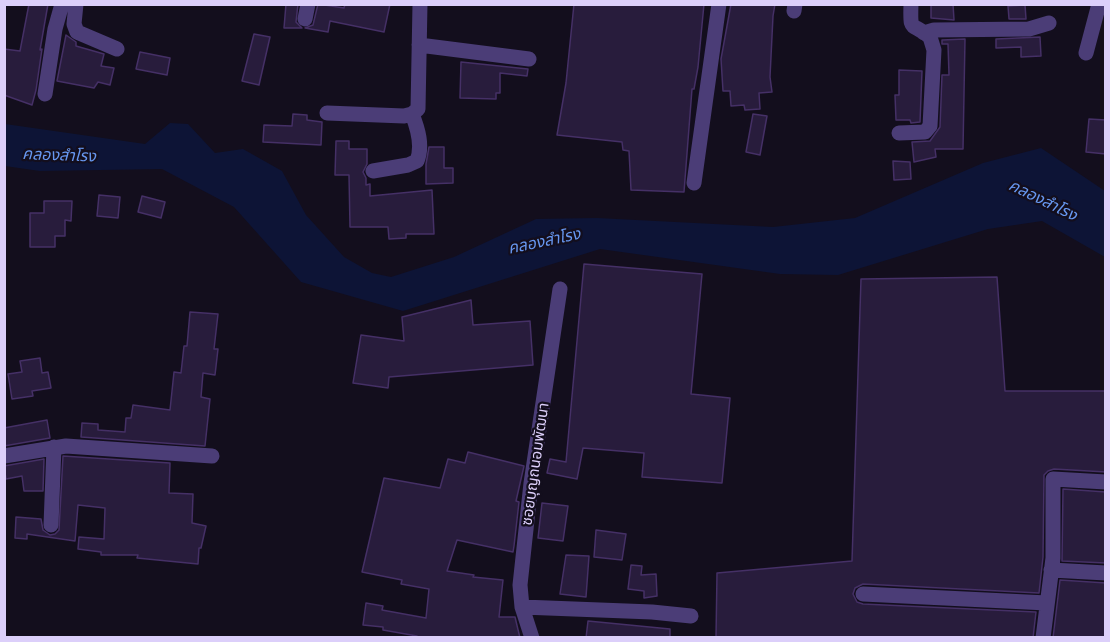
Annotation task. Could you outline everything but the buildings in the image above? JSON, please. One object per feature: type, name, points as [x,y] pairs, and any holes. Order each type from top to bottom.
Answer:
[{"type":"street","points":[[45,94],[55,29],[62,4]]},
{"type":"street","points":[[76,4],[74,24],[77,32],[117,49]]},
{"type":"street","points":[[327,113],[412,114],[418,109],[420,4]]},
{"type":"street","points":[[694,183],[719,4]]},
{"type":"street","points":[[899,133],[926,132],[930,126],[934,50],[930,37],[912,27],[911,4]]},
{"type":"street","points":[[1086,53],[1099,4]]},
{"type":"street","points":[[924,33],[934,30],[1029,29],[1049,22]]},
{"type":"street","points":[[419,45],[529,59]]},
{"type":"street","points":[[373,171],[417,161],[420,144],[418,128],[412,114]]},
{"type":"street","name":"ซอยบุญถนอมพัฒนา","points":[[532,638],[522,606],[520,585],[531,483],[560,289]]},
{"type":"street","points":[[4,456],[66,446],[212,456]]},
{"type":"street","points":[[51,525],[54,447]]},
{"type":"street","points":[[1043,638],[1052,570],[1053,479],[1106,482]]},
{"type":"street","points":[[1052,570],[1106,573]]},
{"type":"street","points":[[863,594],[1047,603]]},
{"type":"street","points":[[522,606],[691,616]]},
{"type":"water","name":"คลองสำโรง","points":[[170,123],[188,124],[215,153],[243,149],[282,171],[306,215],[344,257],[372,273],[391,277],[454,257],[536,219],[597,218],[773,227],[855,218],[983,163],[1041,148],[1105,191],[1105,257],[1042,221],[988,229],[838,275],[780,274],[600,249],[403,311],[301,282],[234,207],[162,169],[40,171],[5,166],[5,124],[145,144]]}]
